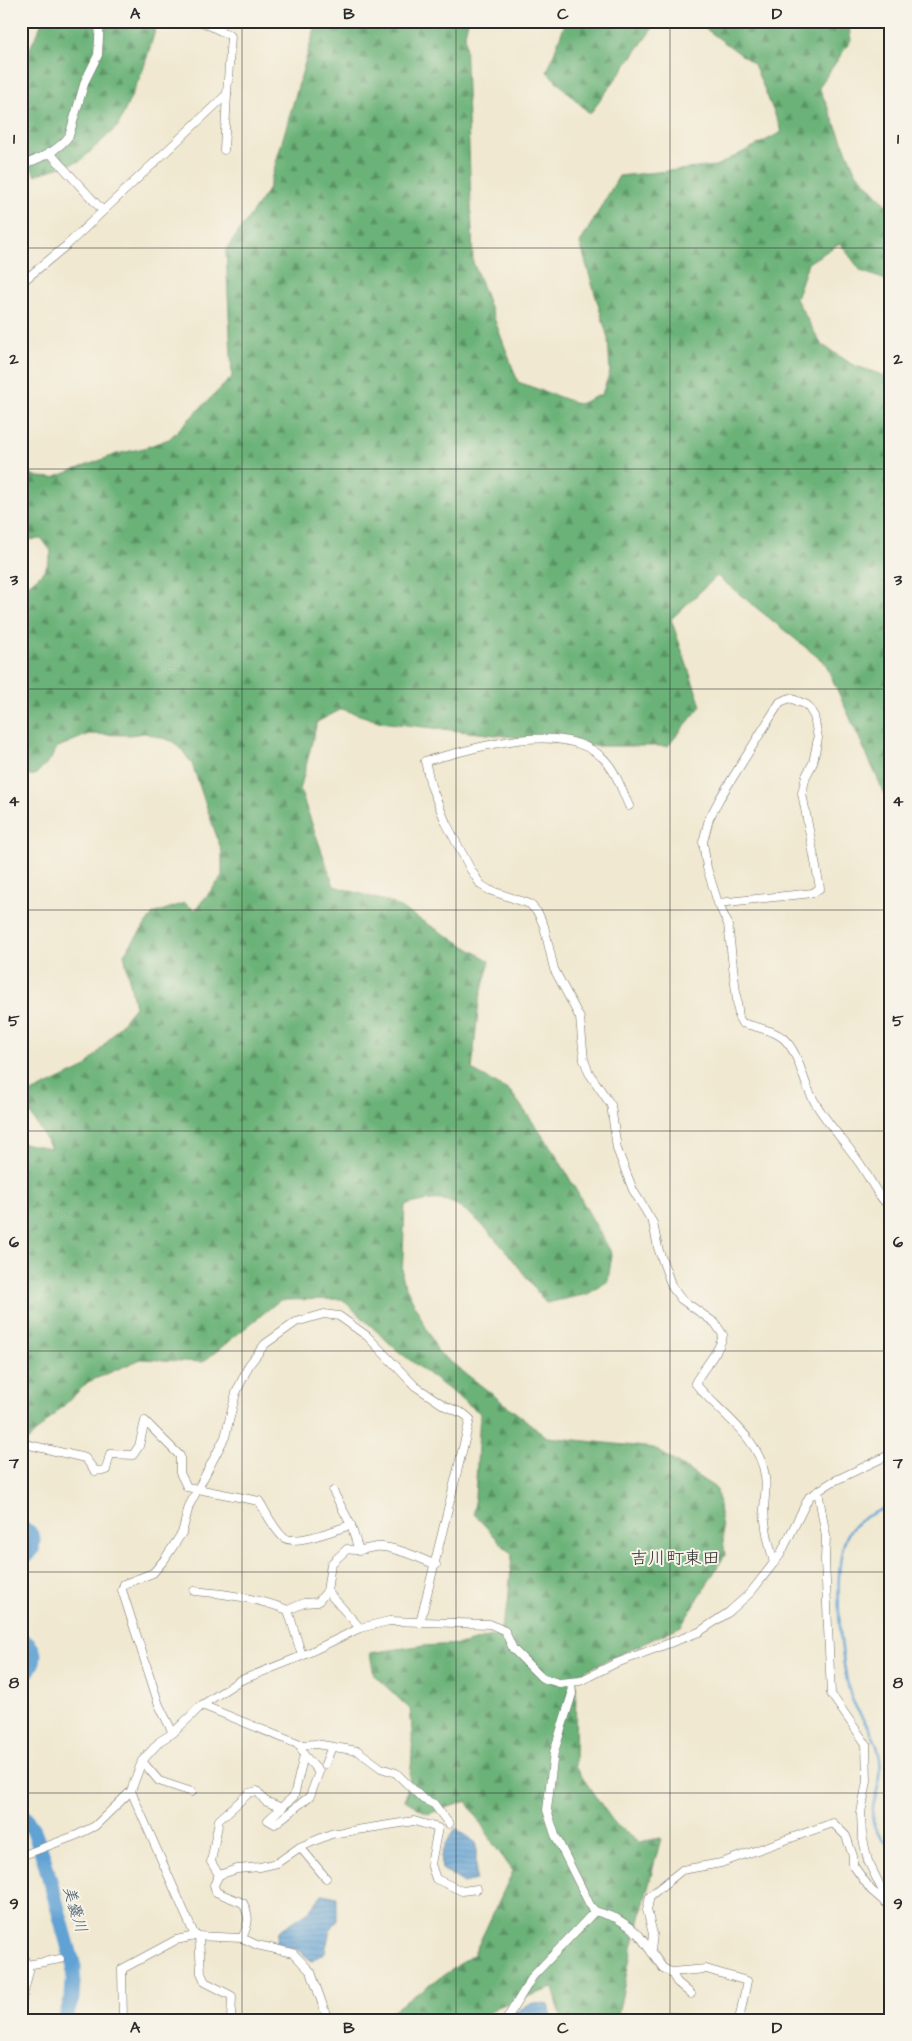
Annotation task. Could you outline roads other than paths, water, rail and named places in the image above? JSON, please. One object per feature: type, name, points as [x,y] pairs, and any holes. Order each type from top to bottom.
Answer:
[{"type":"street","points":[[21,165],[32,162],[64,144],[69,136],[85,81],[98,55],[100,21]]},
{"type":"street","points":[[200,21],[231,36],[224,150]]},
{"type":"street","points":[[22,281],[103,211],[227,94]]},
{"type":"street","points":[[50,152],[103,211]]},
{"type":"street","points":[[718,903],[813,893],[820,888],[802,793],[806,776],[815,756],[818,738],[814,716],[807,705],[790,698],[780,702],[773,712],[709,819],[703,842],[707,868],[718,903],[728,924],[738,1018],[742,1023],[774,1033],[785,1039],[796,1058],[811,1096],[829,1125],[859,1161],[874,1190],[891,1208]]},
{"type":"street","points":[[629,806],[605,760],[581,744],[558,739],[516,740],[425,761],[431,786],[446,823],[481,885],[530,904],[538,913],[544,926],[554,969],[580,1018],[584,1060],[589,1073],[612,1105],[617,1149],[633,1190],[652,1223],[668,1280],[681,1299],[715,1323],[723,1335],[721,1345],[715,1351],[695,1383],[706,1397],[734,1424],[759,1457],[765,1476],[766,1536],[774,1563]]},
{"type":"street","points":[[174,1733],[159,1705],[122,1590],[124,1584],[153,1573],[182,1533],[189,1506],[196,1490],[225,1437],[236,1394],[249,1366],[265,1344],[302,1320],[324,1314],[338,1316],[367,1336],[415,1386],[445,1406],[464,1414],[470,1419],[436,1565],[420,1623]]},
{"type":"street","points":[[21,1443],[85,1458],[95,1471],[106,1470],[110,1454],[132,1455],[139,1446],[145,1421],[180,1456],[180,1473],[186,1487],[259,1501],[283,1538],[291,1540],[320,1535],[350,1525]]},
{"type":"street","points":[[21,1856],[95,1826],[131,1791],[142,1761],[160,1741],[174,1733],[202,1705],[239,1681],[302,1656],[360,1628],[389,1621],[490,1624],[505,1630],[514,1648],[542,1678],[559,1683],[580,1682],[661,1645],[699,1632],[729,1612],[752,1592],[774,1563],[809,1497],[832,1482],[891,1454]]},
{"type":"street","points":[[333,1490],[350,1525],[359,1551]]},
{"type":"street","points":[[818,1492],[826,1536],[825,1569],[832,1694],[866,1744],[867,1781],[861,1813],[862,1835],[868,1861],[890,1907]]},
{"type":"street","points":[[194,1591],[237,1595],[264,1600],[288,1610],[304,1603],[318,1602],[326,1592],[331,1564],[348,1549],[359,1551],[380,1546],[397,1550],[436,1565]]},
{"type":"street","points":[[326,1592],[360,1628]]},
{"type":"street","points":[[288,1610],[302,1656]]},
{"type":"street","points":[[571,1683],[572,1694],[554,1752],[547,1810],[555,1836],[575,1878],[595,1911],[616,1918],[630,1927],[663,1968],[671,1972],[706,1969],[747,1981],[739,2020]]},
{"type":"street","points":[[202,1705],[300,1745],[316,1744],[331,1749],[358,1751],[381,1768],[396,1773],[423,1799],[434,1804],[449,1824]]},
{"type":"street","points":[[300,1745],[304,1755],[319,1772],[310,1796],[275,1824],[268,1820],[294,1796],[304,1755]]},
{"type":"street","points":[[325,1764],[331,1749]]},
{"type":"street","points":[[142,1761],[159,1781],[192,1792]]},
{"type":"street","points":[[131,1791],[197,1936],[200,1973],[205,1982],[232,1996],[231,2020]]},
{"type":"street","points":[[219,1875],[211,1862],[219,1820],[249,1793],[257,1791],[265,1801],[282,1808]]},
{"type":"street","points":[[242,1938],[248,1926],[248,1913],[243,1903],[216,1892],[214,1885],[219,1875],[238,1869],[260,1868],[277,1862],[300,1847],[331,1834],[414,1821],[438,1828],[431,1864],[436,1880],[462,1891],[477,1889]]},
{"type":"street","points":[[651,1952],[653,1934],[647,1910],[650,1896],[682,1870],[721,1863],[833,1823],[846,1836],[853,1856],[853,1865],[871,1890],[890,1907]]},
{"type":"street","points":[[300,1847],[326,1878]]},
{"type":"street","points":[[506,2020],[533,1976],[595,1911]]},
{"type":"street","points":[[123,2020],[122,1969],[176,1940],[197,1936],[242,1938],[257,1945],[294,1953],[311,1972],[328,2020]]},
{"type":"street","points":[[21,1951],[29,1971],[21,2004]]},
{"type":"street","points":[[27,1966],[60,1959]]},
{"type":"street","points":[[671,1972],[677,1982],[691,1994]]},
{"type":"water","points":[[456,1828],[476,1843],[476,1880],[464,1883],[442,1869],[443,1852]]},
{"type":"water","points":[[323,1894],[337,1897],[337,1921],[330,1930],[325,1952],[312,1961],[298,1950],[276,1944],[279,1931],[309,1911]]},
{"type":"water","points":[[533,2003],[548,2005],[551,2012],[550,2020],[508,2020],[511,2014]]},
{"type":"waterway","points":[[891,1505],[861,1520],[848,1534],[843,1548],[839,1591],[841,1641],[848,1684],[852,1699],[876,1742],[880,1760],[880,1773],[872,1816],[874,1826],[880,1836],[891,1847]]},
{"type":"waterway","name":"美嚢川","points":[[21,1528],[29,1532],[33,1538],[32,1550],[21,1560]]},
{"type":"waterway","name":"美嚢川","points":[[21,1639],[28,1644],[34,1653],[32,1663],[21,1680]]},
{"type":"waterway","name":"美嚢川","points":[[21,1812],[34,1831],[44,1859],[74,1967],[72,1997],[65,2020]]},
{"type":"district","name":"吉川町東田","points":[[675,1558]]}]
